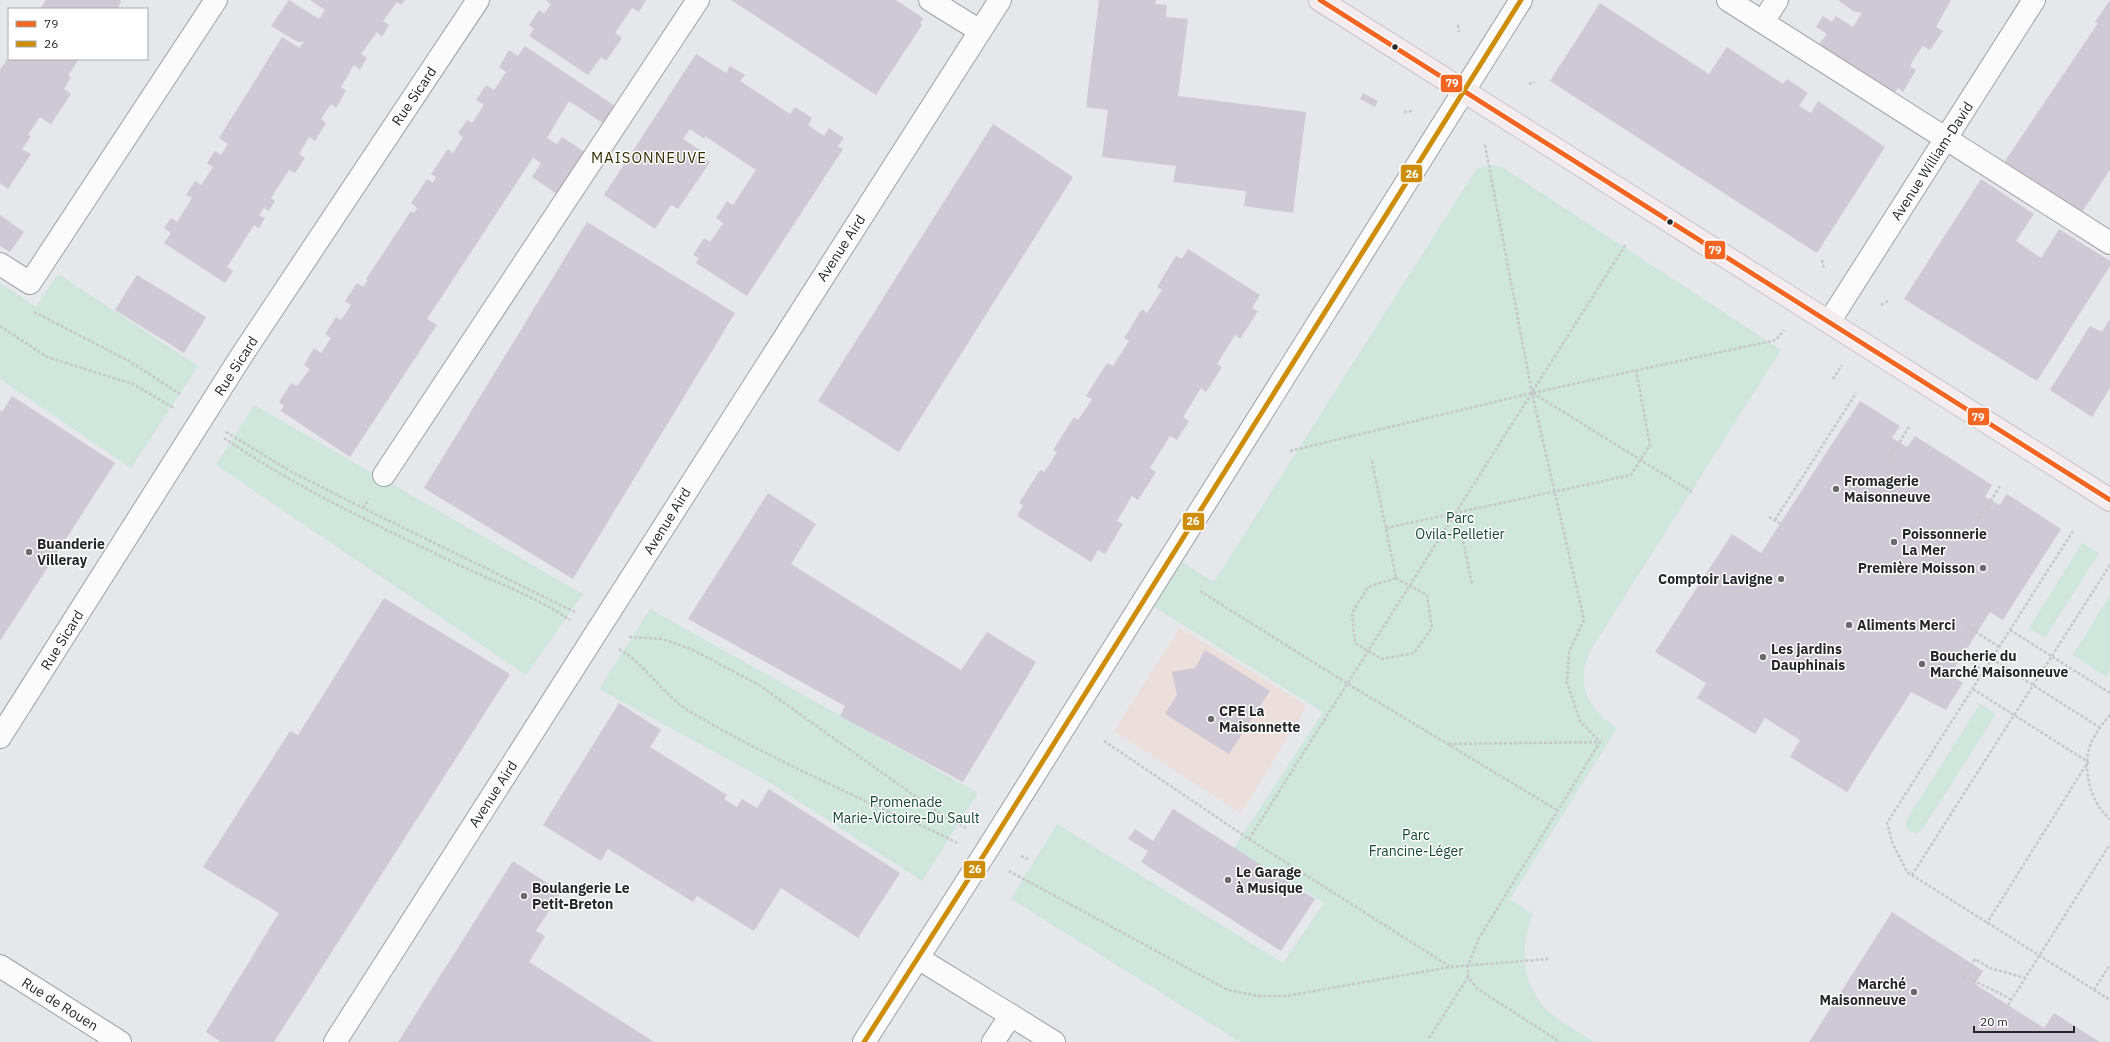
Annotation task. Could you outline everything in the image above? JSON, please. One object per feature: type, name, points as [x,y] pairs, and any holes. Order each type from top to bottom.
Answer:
[{"type":"main road","points":[[1320,0],[2110,500]]},
{"type":"street","points":[[0,264],[30,283],[216,0]]},
{"type":"street","name":"Rue Sicard","points":[[0,737],[242,355],[478,0]]},
{"type":"street","points":[[384,475],[698,0]]},
{"type":"street","points":[[930,0],[980,31]]},
{"type":"street","name":"Avenue Aird","points":[[335,1042],[1000,0]]},
{"type":"street","points":[[864,1042],[1462,91],[1522,0]]},
{"type":"street","points":[[1728,0],[2110,243]]},
{"type":"street","points":[[1763,22],[1777,0]]},
{"type":"street","name":"Avenue William-David","points":[[1829,322],[2034,0]]},
{"type":"street","points":[[918,958],[1054,1042]]},
{"type":"street","name":"Rue de Rouen","points":[[0,966],[120,1042]]},
{"type":"street","points":[[993,1042],[1011,1015]]},
{"type":"path","points":[[1458,25],[1459,32]]},
{"type":"path","points":[[1529,84],[1535,82]]},
{"type":"path","points":[[1404,112],[1412,111]]},
{"type":"path","points":[[1485,146],[1532,393],[1584,620],[1569,652],[1567,683],[1580,721],[1600,742]]},
{"type":"path","points":[[1249,839],[1626,244]]},
{"type":"path","points":[[1822,260],[1824,269]]},
{"type":"path","points":[[1881,305],[1888,302]]},
{"type":"path","points":[[33,312],[129,361],[180,394]]},
{"type":"path","points":[[0,326],[47,357],[133,384],[176,409]]},
{"type":"path","points":[[1290,451],[1532,393],[1776,340],[1784,330]]},
{"type":"path","points":[[1833,379],[1842,365]]},
{"type":"path","points":[[1386,528],[1631,475],[1650,445],[1636,370]]},
{"type":"path","points":[[1532,393],[1692,492]]},
{"type":"path","points":[[1775,520],[1856,394]]},
{"type":"path","points":[[1889,459],[1909,427]]},
{"type":"path","points":[[221,430],[290,470],[356,505],[550,598],[579,615]]},
{"type":"path","points":[[219,435],[282,475],[333,502],[462,566],[548,606],[573,621]]},
{"type":"path","points":[[1372,461],[1396,578]]},
{"type":"path","points":[[1980,518],[2000,486]]},
{"type":"path","points":[[1457,512],[1472,584]]},
{"type":"path","points":[[1769,517],[1791,530]]},
{"type":"path","points":[[2072,531],[1887,823],[1892,842],[1907,872],[2110,1000]]},
{"type":"path","points":[[1912,875],[2110,565]]},
{"type":"path","points":[[1396,578],[1410,586],[1427,595],[1432,628],[1414,654],[1382,659],[1355,643],[1352,613],[1368,587],[1396,578]]},
{"type":"path","points":[[1200,591],[1348,684],[1557,810]]},
{"type":"path","points":[[1967,626],[1999,647]]},
{"type":"path","points":[[2010,630],[2110,693]]},
{"type":"path","points":[[625,637],[662,639],[691,649],[759,685],[940,814],[971,830]]},
{"type":"path","points":[[618,649],[635,659],[662,690],[688,710],[729,734],[838,788],[961,845]]},
{"type":"path","points":[[1952,650],[1984,671]]},
{"type":"path","points":[[1992,659],[2099,727]]},
{"type":"path","points":[[1973,689],[2088,762]]},
{"type":"path","points":[[2110,715],[2099,727],[2089,749],[2088,762],[2088,773],[2093,796],[2110,819]]},
{"type":"path","points":[[1104,741],[1249,839],[1450,967]]},
{"type":"path","points":[[1447,744],[1600,742]]},
{"type":"path","points":[[1428,1038],[1468,977],[1468,966],[1479,938],[1600,742]]},
{"type":"path","points":[[1987,923],[2088,762]]},
{"type":"path","points":[[2008,1005],[2110,844]]},
{"type":"path","points":[[1021,856],[1028,859]]},
{"type":"path","points":[[1012,872],[1228,990],[1259,996],[1286,996],[1450,967],[1548,959]]},
{"type":"path","points":[[2011,1000],[1996,990],[1980,985],[1964,976],[1975,959],[1990,968],[2025,978]]},
{"type":"path","points":[[2094,990],[2110,965]]},
{"type":"path","points":[[1468,977],[1478,989],[1560,1042]]},
{"type":"shaded area","name":"CPE La Maisonnette","points":[[1180,628],[1307,706],[1241,813],[1114,731]]},
{"type":"green space","points":[[1494,165],[1502,167],[1781,350],[1590,651],[1584,675],[1584,686],[1587,696],[1598,713],[1617,728],[1510,899],[1533,914],[1524,952],[1525,965],[1532,989],[1548,1011],[1594,1042],[1240,1042],[1011,899],[1057,824],[1283,963],[1324,903],[1234,848],[1323,712],[1143,600],[1171,555],[1214,582],[1477,168]]},
{"type":"green space","points":[[58,274],[198,366],[131,468],[0,379],[0,283],[36,307]]},
{"type":"green space","points":[[254,405],[583,594],[526,675],[216,465]]},
{"type":"green space","points":[[2082,543],[2099,553],[2045,638],[2029,628]]},
{"type":"green space","points":[[2110,595],[2110,670],[2106,677],[2073,655]]},
{"type":"green space","name":"Promenade Marie-Victoire-Du Sault","points":[[650,609],[978,793],[922,881],[766,780],[599,689]]},
{"type":"green space","points":[[1980,704],[1996,714],[1922,830],[1917,833],[1911,832],[1906,828],[1907,819]]},
{"type":"building","points":[[46,0],[120,0],[121,2],[118,8],[41,8]]},
{"type":"building","points":[[289,0],[319,19],[325,10],[310,0],[405,0],[401,5],[397,2],[383,21],[389,25],[382,37],[377,32],[361,54],[367,58],[360,70],[354,65],[341,87],[346,91],[336,108],[331,104],[321,119],[326,123],[315,141],[309,137],[299,154],[305,158],[295,173],[289,170],[271,198],[275,201],[269,211],[264,208],[259,215],[265,218],[259,228],[254,225],[227,267],[233,271],[225,283],[164,243],[171,233],[164,228],[171,218],[177,222],[192,198],[186,195],[195,181],[201,185],[213,167],[207,163],[215,151],[221,155],[228,144],[219,138],[282,37],[299,48],[304,42],[298,42],[271,26]]},
{"type":"building","points":[[546,0],[646,0],[639,12],[632,8],[615,33],[622,38],[606,61],[601,57],[588,75],[529,36],[534,29],[529,25],[539,10],[544,14],[551,4]]},
{"type":"building","points":[[731,0],[896,0],[923,18],[920,24],[922,25],[876,95]]},
{"type":"building","points":[[1099,0],[1156,0],[1155,4],[1167,5],[1166,17],[1188,19],[1178,96],[1306,112],[1293,213],[1244,206],[1246,191],[1173,182],[1176,166],[1102,157],[1108,110],[1086,107]]},
{"type":"building","points":[[1838,0],[1951,0],[1936,27],[1943,31],[1930,50],[1923,46],[1910,66],[1916,70],[1903,92],[1898,88],[1892,96],[1817,47],[1827,34],[1816,27],[1823,16],[1832,22],[1836,16],[1853,27],[1862,13],[1853,11]]},
{"type":"building","points":[[2110,0],[2110,170],[2080,215],[2003,164],[2098,23],[2095,22]]},
{"type":"building","points":[[1600,3],[1709,74],[1727,47],[1783,84],[1787,79],[1808,93],[1799,106],[1811,113],[1818,101],[1885,147],[1817,253],[1550,81]]},
{"type":"building","points":[[525,46],[615,106],[603,123],[569,101],[547,138],[557,144],[562,137],[585,152],[557,194],[532,177],[541,163],[533,158],[544,141],[427,319],[437,325],[350,457],[281,411],[284,406],[279,402],[291,383],[297,386],[310,369],[304,365],[314,348],[321,353],[331,338],[325,334],[336,317],[341,320],[351,305],[345,301],[357,283],[363,287],[368,280],[366,279],[411,211],[414,213],[417,208],[411,203],[427,179],[433,183],[436,177],[431,174],[448,149],[453,153],[463,137],[458,133],[467,120],[472,123],[484,105],[476,100],[486,85],[494,90],[506,72],[499,67],[509,50],[518,56]]},
{"type":"building","points":[[696,54],[726,73],[730,66],[745,75],[740,81],[790,114],[795,107],[812,118],[808,125],[824,136],[829,128],[844,138],[838,146],[843,149],[747,296],[696,263],[699,258],[693,255],[704,238],[710,242],[723,223],[716,218],[727,201],[733,205],[756,170],[705,136],[704,139],[690,129],[683,139],[706,154],[704,158],[710,162],[678,209],[671,205],[655,229],[604,195]]},
{"type":"building","points":[[8,58],[8,60],[78,60],[68,76],[71,77],[64,89],[71,94],[51,124],[40,117],[28,135],[31,136],[22,149],[31,154],[8,189],[0,183],[0,70]]},
{"type":"building","points":[[1363,93],[1378,101],[1375,107],[1360,99]]},
{"type":"building","points":[[993,124],[1073,177],[899,452],[818,401]]},
{"type":"building","points":[[1981,179],[2034,214],[2016,241],[2041,258],[2059,229],[2110,261],[2110,266],[2037,381],[1904,299]]},
{"type":"building","points":[[0,215],[24,232],[10,252],[0,246]]},
{"type":"building","points":[[587,222],[735,313],[573,579],[424,488]]},
{"type":"building","points":[[1188,249],[1260,295],[1252,308],[1258,311],[1240,339],[1235,335],[1217,364],[1222,367],[1206,392],[1201,388],[1183,417],[1189,421],[1177,440],[1170,436],[1150,468],[1156,472],[1138,500],[1132,496],[1117,521],[1123,524],[1105,554],[1098,550],[1091,562],[1017,516],[1023,505],[1019,503],[1040,470],[1044,472],[1051,462],[1057,452],[1053,450],[1074,417],[1078,420],[1092,399],[1086,396],[1107,363],[1113,366],[1129,341],[1124,338],[1142,309],[1147,313],[1162,290],[1157,287],[1176,256],[1182,259]]},
{"type":"building","points":[[137,275],[206,317],[184,353],[115,310]]},
{"type":"building","points":[[2110,319],[2110,388],[2092,417],[2050,390],[2090,326],[2102,332]]},
{"type":"building","name":"Buanderie Villeray","points":[[12,396],[115,463],[0,641],[0,410],[2,412]]},
{"type":"building","points":[[1860,401],[1900,426],[1892,438],[1907,447],[1915,436],[1992,485],[1985,497],[2000,505],[2007,494],[2061,529],[2003,620],[1990,612],[1950,675],[1963,683],[1946,710],[1911,692],[1847,792],[1790,757],[1800,740],[1765,718],[1755,734],[1697,698],[1706,683],[1655,652],[1732,534],[1761,553]]},
{"type":"building","points":[[768,493],[816,524],[791,564],[961,670],[987,632],[1036,662],[963,782],[840,716],[845,706],[688,619]]},
{"type":"building","points":[[384,598],[510,674],[274,1042],[221,1042],[206,1032],[279,913],[203,867],[290,731],[298,735]]},
{"type":"building","name":"CPE La Maisonnette","points":[[1205,650],[1270,691],[1229,754],[1165,714],[1177,695],[1172,672],[1195,668]]},
{"type":"building","points":[[619,703],[661,730],[650,747],[727,795],[724,799],[737,807],[742,799],[757,808],[769,789],[900,873],[858,938],[781,888],[754,931],[697,896],[693,902],[608,849],[601,861],[543,825]]},
{"type":"building","name":"Le Garage à Musique","points":[[1173,809],[1315,899],[1281,951],[1141,862],[1148,851],[1128,839],[1135,829],[1153,841]]},
{"type":"building","points":[[513,861],[561,892],[536,931],[545,936],[529,962],[654,1042],[398,1042]]},
{"type":"building","points":[[1892,912],[1983,971],[1975,984],[2044,1028],[2054,1013],[2100,1042],[1809,1042]]},
{"type":"transit line","name":"79","points":[[1320,0],[2110,500]]},
{"type":"transit line","name":"26","points":[[864,1042],[987,850],[1521,0]]},
{"type":"place","name":"Fromagerie Maisonneuve","points":[[1836,489]]},
{"type":"place","name":"Poissonnerie La Mer","points":[[1894,542]]},
{"type":"place","name":"Buanderie Villeray","points":[[29,552]]},
{"type":"place","name":"Première Moisson","points":[[1983,568]]},
{"type":"place","name":"Comptoir Lavigne","points":[[1781,579]]},
{"type":"place","name":"Aliments Merci","points":[[1849,625]]},
{"type":"place","name":"Les jardins Dauphinais","points":[[1763,657]]},
{"type":"place","name":"Boucherie du Marché Maisonneuve","points":[[1922,664]]},
{"type":"place","name":"CPE La Maisonnette","points":[[1211,719]]},
{"type":"place","name":"Le Garage à Musique","points":[[1228,880]]},
{"type":"place","name":"Boulangerie Le Petit-Breton","points":[[524,896]]},
{"type":"place","name":"Marché Maisonneuve","points":[[1914,992]]},
{"type":"district","name":"MAISONNEUVE","points":[[649,157]]},
{"type":"park label","name":"Parc Ovila-Pelletier","points":[[1460,526]]},
{"type":"park label","name":"Parc Francine-Léger","points":[[1416,844]]}]
